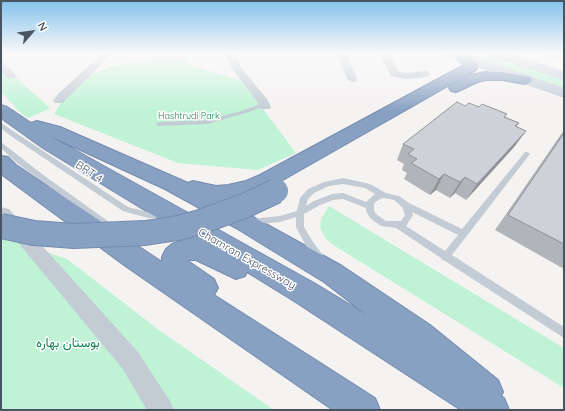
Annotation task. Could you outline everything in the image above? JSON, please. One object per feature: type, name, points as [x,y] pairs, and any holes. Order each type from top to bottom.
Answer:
[{"type":"highway","points":[[172,184],[216,194],[228,193],[251,186],[276,175],[462,72]]},
{"type":"highway","points":[[2,219],[34,233],[74,236],[145,233],[178,228],[200,222],[244,206],[276,191],[474,78],[502,76],[525,80]]},
{"type":"highway","name":"Chamran Expressway","points":[[1,110],[10,125],[61,152],[304,292],[492,410]]},
{"type":"highway","points":[[10,125],[37,126],[54,132],[172,184],[244,222],[333,274],[419,336],[507,410]]},
{"type":"highway","points":[[1,162],[21,178],[133,257],[363,410]]},
{"type":"highway","points":[[276,353],[210,293],[178,269],[175,264],[175,257],[180,251],[186,249],[199,250],[231,267],[304,292]]},
{"type":"main road","points":[[503,72],[564,93]]},
{"type":"main road","points":[[552,72],[564,76]]},
{"type":"street","points":[[8,72],[11,76]]},
{"type":"street","points":[[59,101],[62,96],[88,72]]},
{"type":"street","points":[[240,72],[265,106]]},
{"type":"street","points":[[349,72],[352,78]]},
{"type":"street","points":[[394,72],[395,74],[407,76],[426,74]]},
{"type":"street","points":[[2,219],[130,360],[161,410]]},
{"type":"lane","points":[[159,124],[208,122],[265,106]]},
{"type":"lane","points":[[1,144],[34,173],[114,230],[127,241],[133,257]]},
{"type":"lane","points":[[446,257],[527,154]]},
{"type":"lane","points":[[333,274],[306,239],[300,227],[300,213],[304,198],[311,191],[326,184],[336,181],[352,182],[367,186],[384,195],[396,198],[406,205],[464,234]]},
{"type":"lane","points":[[369,206],[373,198],[384,195]]},
{"type":"lane","points":[[244,222],[264,222],[300,213],[317,203],[332,197],[343,196],[369,206],[373,216],[378,221],[384,224],[398,225],[564,333]]},
{"type":"lane","points":[[398,225],[407,220],[409,215],[406,205]]},
{"type":"green space","points":[[1,72],[10,72],[50,108],[29,118],[23,115],[1,92]]},
{"type":"green space","name":"Hashtrudi Park","points":[[97,72],[213,72],[242,81],[296,153],[258,170],[178,163],[54,114],[64,98],[89,75]]},
{"type":"green space","points":[[511,72],[549,72],[564,77],[564,91]]},
{"type":"green space","points":[[329,206],[564,348],[564,388],[335,246],[326,239],[320,228],[321,219]]},
{"type":"green space","name":"بوستان بهاره","points":[[1,237],[67,259],[159,330],[274,410],[1,410]]},
{"type":"building","points":[[457,102],[465,106],[469,103],[479,107],[482,104],[507,114],[504,117],[519,123],[515,126],[526,131],[477,184],[465,177],[460,182],[444,174],[439,179],[411,163],[417,159],[408,154],[414,149],[403,144]]},
{"type":"building","points":[[564,133],[564,244],[508,215]]}]
